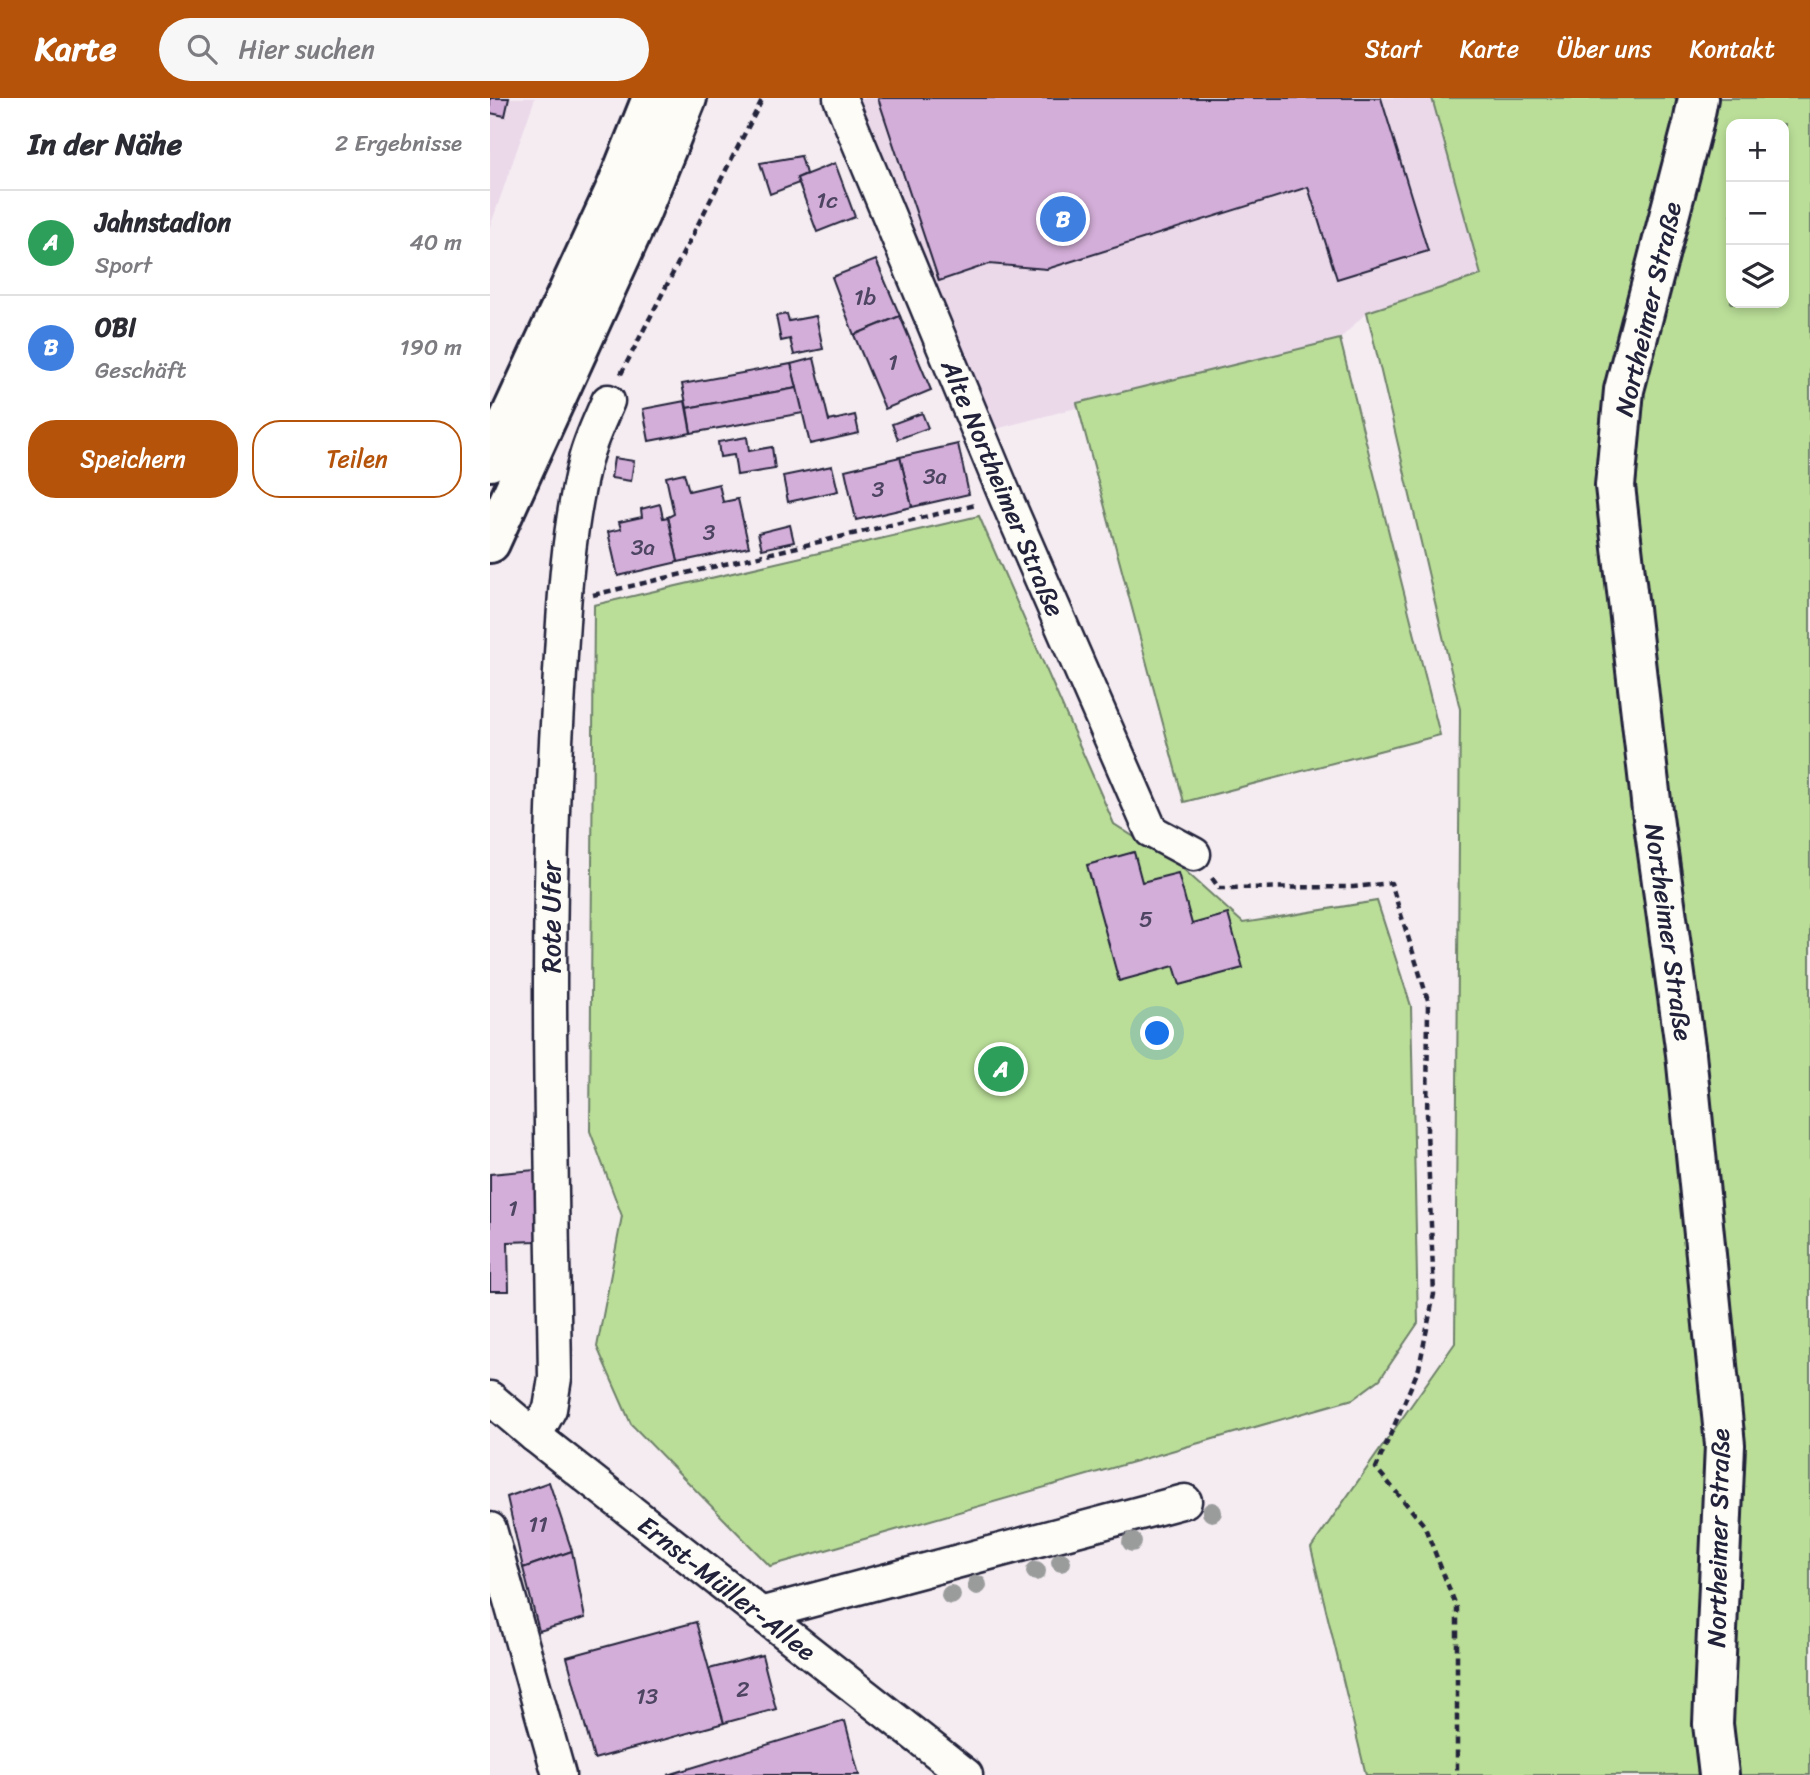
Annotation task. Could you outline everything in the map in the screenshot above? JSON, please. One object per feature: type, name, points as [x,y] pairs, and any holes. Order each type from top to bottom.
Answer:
[{"type":"main road","points":[[490,461],[616,188],[652,98]]},
{"type":"main road","points":[[490,543],[640,214],[687,98]]},
{"type":"main road","name":"Northeimer Straße","points":[[1698,98],[1624,390],[1615,486],[1652,810],[1686,1054],[1725,1445],[1713,1724],[1718,1775]]},
{"type":"street","name":"Alte Northeimer Straße","points":[[840,98],[1006,498],[1151,831],[1194,854]]},
{"type":"street","name":"Rote Ufer","points":[[535,1436],[550,1409],[555,1378],[551,1023],[552,809],[565,601],[577,498],[586,458],[608,401]]},
{"type":"street","name":"Ernst-Müller-Allee","points":[[490,1398],[966,1775]]},
{"type":"street","points":[[760,1614],[1185,1501]]},
{"type":"street","points":[[490,1529],[559,1775]]},
{"type":"path","points":[[608,401],[763,98]]},
{"type":"path","points":[[565,601],[1006,498]]},
{"type":"path","points":[[1194,854],[1219,888],[1353,887],[1391,883],[1428,1000],[1427,1131],[1434,1294],[1419,1368],[1376,1468],[1424,1525],[1458,1608],[1457,1775]]},
{"type":"shaded area","points":[[490,98],[535,98],[490,227]]},
{"type":"shaded area","points":[[843,98],[1432,98],[1481,275],[1367,312],[1340,339],[992,430]]},
{"type":"green space","points":[[1432,98],[1810,98],[1810,1775],[1366,1775],[1311,1548],[1455,1343],[1460,709],[1367,312],[1481,275]]},
{"type":"green space","points":[[1340,339],[1440,735],[1184,802],[1077,403]]},
{"type":"green space","points":[[979,516],[1114,824],[1181,867],[1243,923],[1377,901],[1411,1006],[1418,1323],[1380,1379],[1353,1399],[770,1566],[631,1424],[597,1347],[622,1216],[590,1131],[594,605]]},
{"type":"building","points":[[490,98],[509,98],[505,116],[490,113]]},
{"type":"building","points":[[878,98],[1381,98],[1428,251],[1337,279],[1308,187],[1047,269],[989,264],[939,281]]},
{"type":"building","points":[[801,156],[806,174],[797,178],[799,183],[770,194],[760,163]]},
{"type":"building","points":[[835,163],[855,217],[817,232],[797,178]]},
{"type":"building","points":[[876,260],[900,316],[854,335],[832,277]]},
{"type":"building","points":[[787,314],[789,321],[816,316],[823,349],[794,355],[790,339],[781,341],[776,316]]},
{"type":"building","points":[[900,316],[931,390],[885,409],[854,335]]},
{"type":"building","points":[[814,358],[829,421],[855,415],[859,433],[810,444],[791,364]]},
{"type":"building","points":[[791,364],[797,388],[687,408],[682,384]]},
{"type":"building","points":[[797,388],[803,413],[691,433],[687,408]]},
{"type":"building","points":[[685,401],[691,433],[649,441],[643,409]]},
{"type":"building","points":[[922,413],[928,428],[898,439],[892,424]]},
{"type":"building","points":[[747,437],[749,451],[772,447],[775,469],[737,475],[734,455],[720,457],[718,442]]},
{"type":"building","points":[[958,444],[969,494],[912,507],[900,457]]},
{"type":"building","points":[[900,457],[912,507],[856,520],[845,470]]},
{"type":"building","points":[[614,458],[634,461],[631,481],[611,478]]},
{"type":"building","points":[[832,466],[838,491],[788,502],[783,476]]},
{"type":"building","points":[[684,473],[689,491],[719,484],[723,502],[738,499],[749,547],[678,562],[668,517],[674,514],[666,477]]},
{"type":"building","points":[[660,504],[663,518],[668,517],[678,562],[618,576],[608,532],[621,529],[619,522],[642,517],[641,509]]},
{"type":"building","points":[[790,525],[794,542],[762,549],[758,533]]},
{"type":"building","points":[[1134,852],[1142,882],[1178,873],[1192,924],[1228,914],[1243,968],[1180,985],[1174,966],[1119,981],[1087,865]]},
{"type":"building","points":[[535,1170],[536,1241],[508,1242],[509,1291],[490,1291],[490,1174]]},
{"type":"building","points":[[549,1482],[572,1551],[523,1568],[507,1497]]},
{"type":"building","points":[[572,1551],[585,1618],[539,1631],[523,1568]]},
{"type":"building","points":[[696,1622],[724,1723],[594,1759],[567,1657]]},
{"type":"building","points":[[762,1655],[776,1709],[724,1723],[709,1669]]},
{"type":"building","points":[[845,1721],[859,1775],[668,1775]]},
{"type":"place","name":"OBI","points":[[1063,219]]},
{"type":"place","name":"Jahnstadion","points":[[1001,1069]]}]
